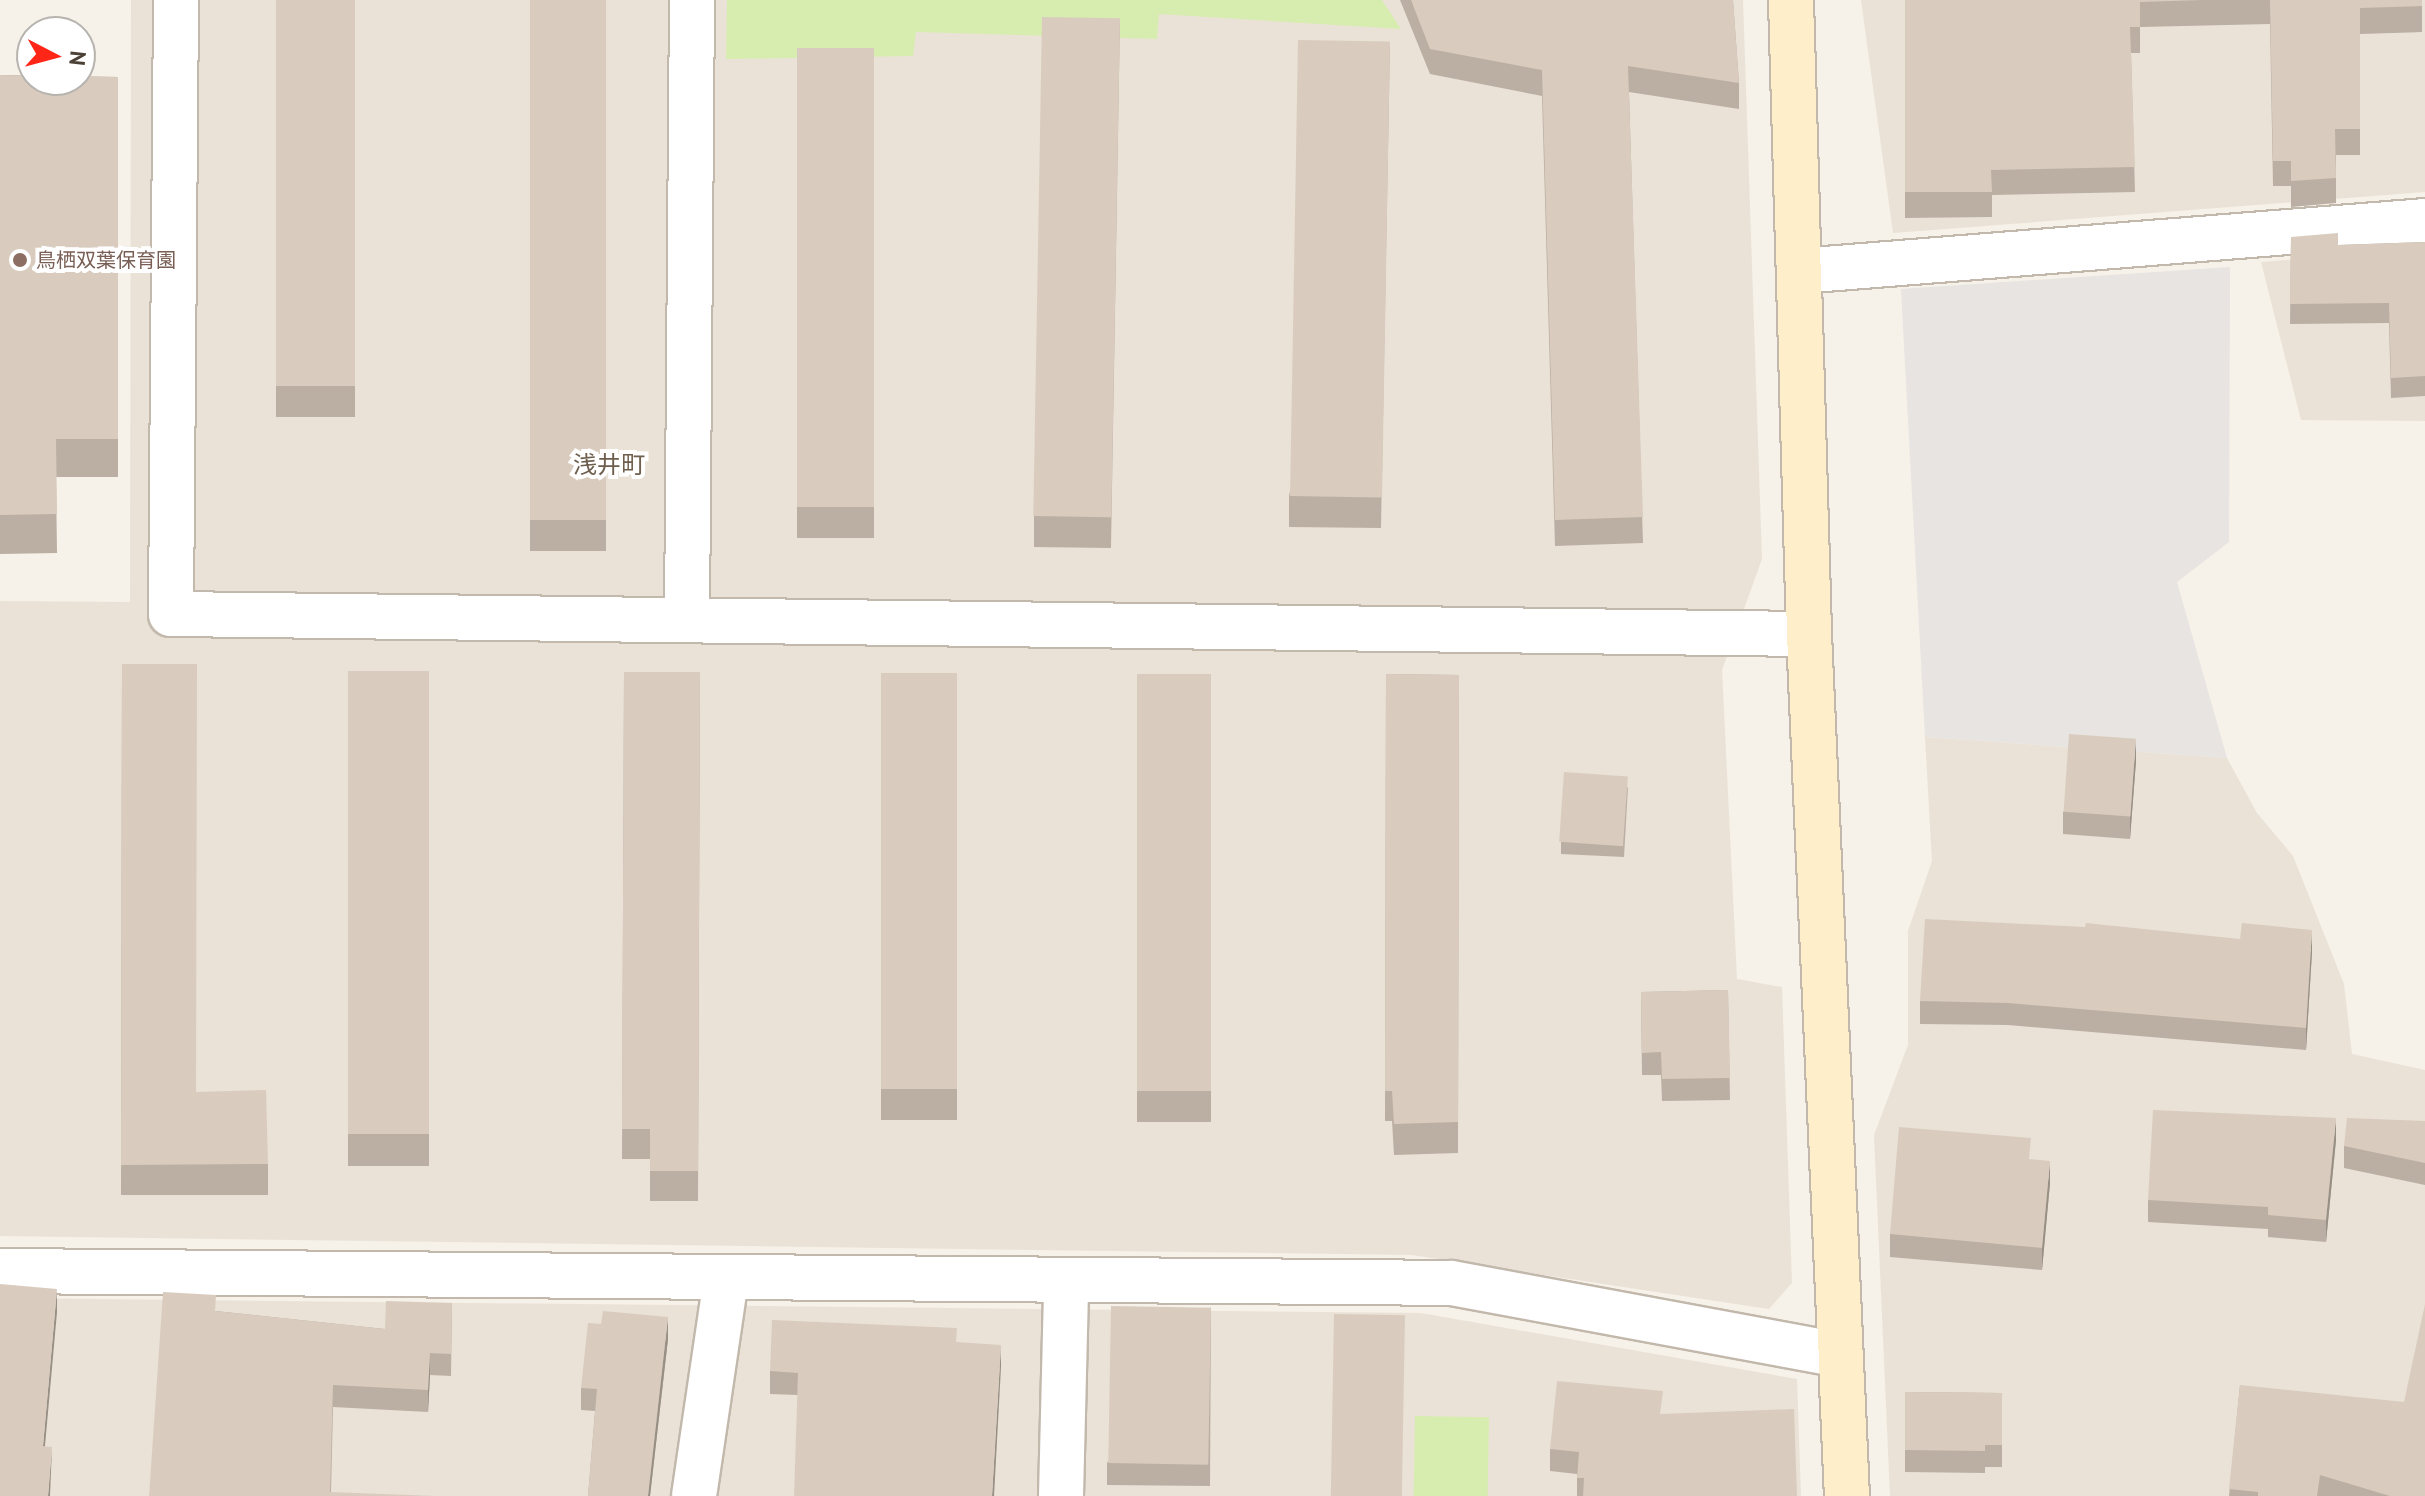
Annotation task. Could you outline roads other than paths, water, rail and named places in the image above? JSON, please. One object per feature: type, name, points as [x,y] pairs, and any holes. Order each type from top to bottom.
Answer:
[{"type":"street","points":[[176,0],[171,614],[1809,634]]},
{"type":"street","points":[[687,619],[692,0]]},
{"type":"street","points":[[1791,0],[1809,634],[1847,1496]]},
{"type":"street","points":[[1800,271],[2425,221]]},
{"type":"street","points":[[0,1271],[1066,1284],[1451,1283],[1839,1355]]},
{"type":"street","points":[[694,1496],[726,1280]]},
{"type":"street","points":[[1061,1496],[1066,1284]]},
{"type":"place","name":"鳥栖双葉保育園","points":[[20,260]]},
{"type":"district","name":"浅井町","points":[[609,465]]}]
